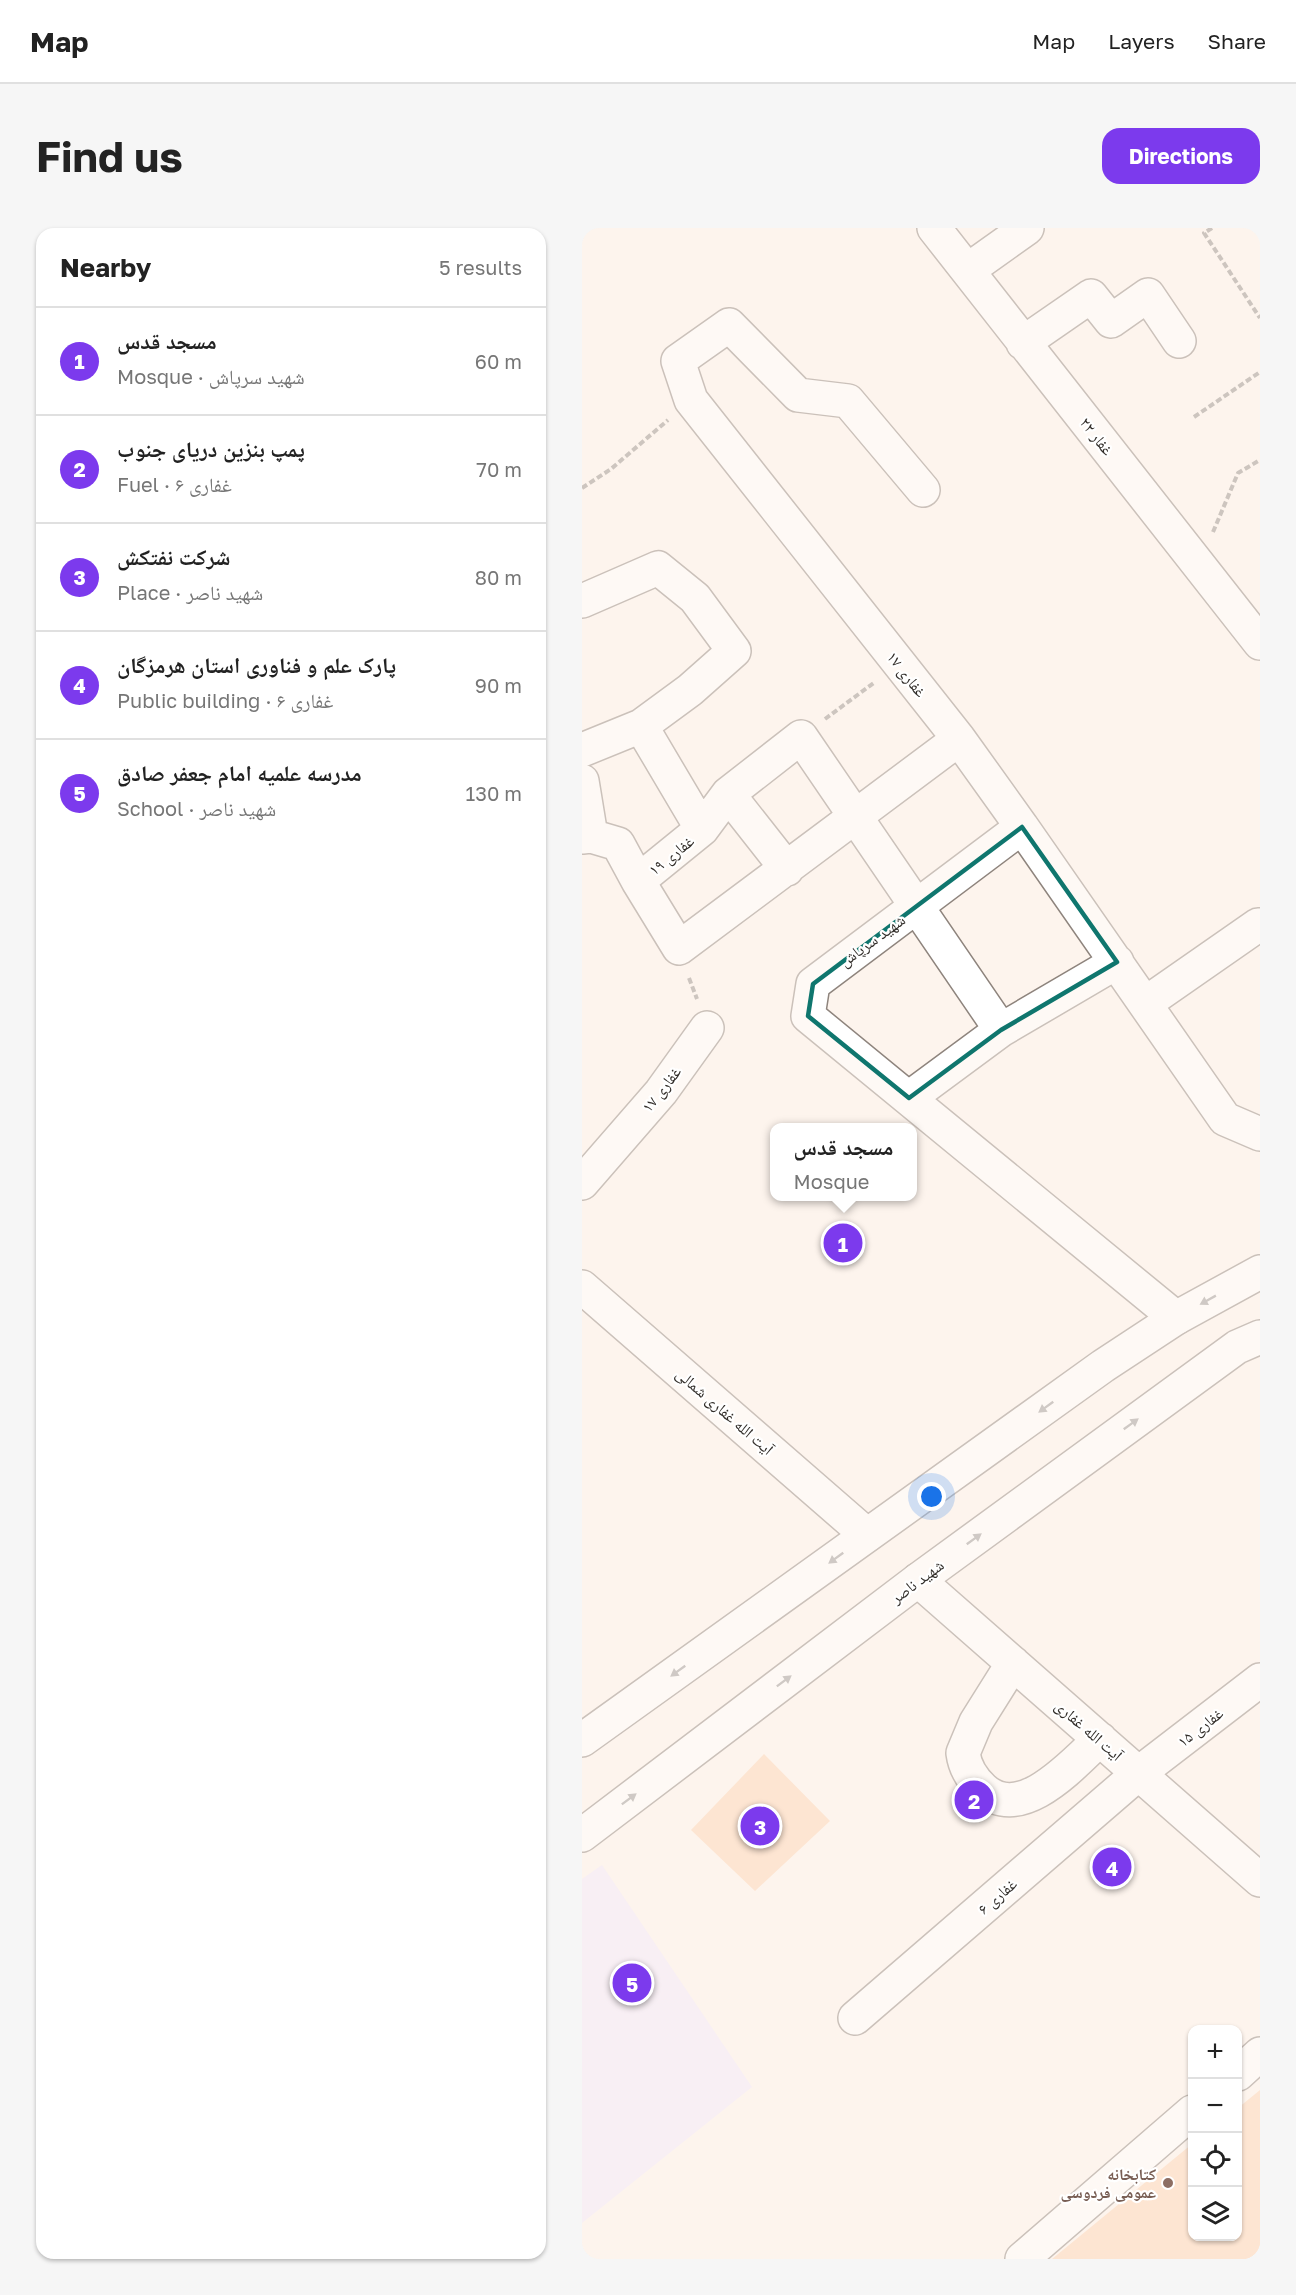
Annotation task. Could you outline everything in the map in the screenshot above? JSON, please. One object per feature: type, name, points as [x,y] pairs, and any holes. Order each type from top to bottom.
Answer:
[{"type":"street","name":"غفار ۲۲","points":[[934,228],[1260,642]]},
{"type":"street","points":[[968,270],[1027,228]]},
{"type":"street","points":[[1023,343],[1091,296],[1111,321],[1148,295],[1179,341]]},
{"type":"street","name":"غفاری ۱۷","points":[[923,490],[848,401],[798,395],[729,325],[678,361],[691,400],[959,739],[1022,827]]},
{"type":"street","points":[[582,601],[658,568],[695,598],[734,651],[690,690],[641,726],[582,750]]},
{"type":"street","points":[[641,726],[702,829]]},
{"type":"street","points":[[801,737],[1001,1030]]},
{"type":"street","name":"غفاری ۱۹","points":[[587,836],[618,844],[638,881],[702,829],[728,794],[801,737]]},
{"type":"street","points":[[638,881],[678,948],[856,818],[959,739]]},
{"type":"street","points":[[582,781],[587,836]]},
{"type":"street","points":[[728,794],[787,869]]},
{"type":"street","points":[[1022,827],[1225,1119],[1260,1134]]},
{"type":"street","name":"شهید سرپاش","points":[[1022,827],[813,984],[808,1016],[1176,1318]]},
{"type":"street","points":[[1146,1003],[1258,925],[1260,927]]},
{"type":"street","points":[[909,1098],[1001,1030],[1117,962]]},
{"type":"street","name":"غفاری ۱۷","points":[[582,1184],[660,1092],[707,1028]]},
{"type":"street","points":[[582,1740],[1103,1366],[1176,1318],[1260,1272]]},
{"type":"street","name":"آیت الله غفاری شمالی","points":[[582,1287],[867,1535]]},
{"type":"street","name":"شهید ناصر","points":[[582,1835],[918,1580],[1236,1347],[1260,1338]]},
{"type":"street","name":"آیت الله غفاری","points":[[918,1580],[1260,1880]]},
{"type":"street","points":[[1013,1663],[976,1722],[963,1753],[969,1774],[988,1794],[1013,1801],[1030,1796],[1054,1780],[1100,1740]]},
{"type":"street","name":"غفاری ۱۵","points":[[1139,1773],[1260,1680]]},
{"type":"street","name":"غفاری ۶","points":[[855,2018],[1139,1773]]},
{"type":"street","points":[[1242,2070],[1260,2054]]},
{"type":"street","points":[[1022,2259],[1188,2115]]},
{"type":"path","points":[[1212,228],[1204,233],[1260,318]]},
{"type":"path","points":[[1194,417],[1260,372]]},
{"type":"path","points":[[582,488],[611,469],[691,400]]},
{"type":"path","points":[[1201,567],[1216,521],[1238,473],[1260,460]]},
{"type":"path","points":[[801,737],[899,664]]},
{"type":"path","points":[[678,948],[707,1028]]},
{"type":"highlighted area","points":[[1022,827],[1117,962],[1001,1030],[909,1098],[808,1016],[813,984]]},
{"type":"shaded area","points":[[602,1865],[752,2087],[582,2223],[582,1879]]},
{"type":"building","points":[[764,1754],[830,1821],[755,1891],[691,1830]]},
{"type":"building","name":"کتابخانه عمومی فردوسی","points":[[1260,2090],[1260,2259],[1052,2259],[1188,2147],[1188,2241],[1242,2241],[1242,2105]]},
{"type":"place","name":"مسجد قدس","points":[[843,1243]]},
{"type":"place","name":"پمپ بنزین دریای جنوب","points":[[974,1800]]},
{"type":"place","name":"شرکت نفتکش","points":[[760,1826]]},
{"type":"place","name":"پارک علم و فناوری استان هرمزگان","points":[[1112,1867]]},
{"type":"place","name":"مدرسه علمیه امام جعفر صادق","points":[[632,1983]]},
{"type":"place","name":"کتابخانه عمومی فردوسی","points":[[1168,2183]]}]
